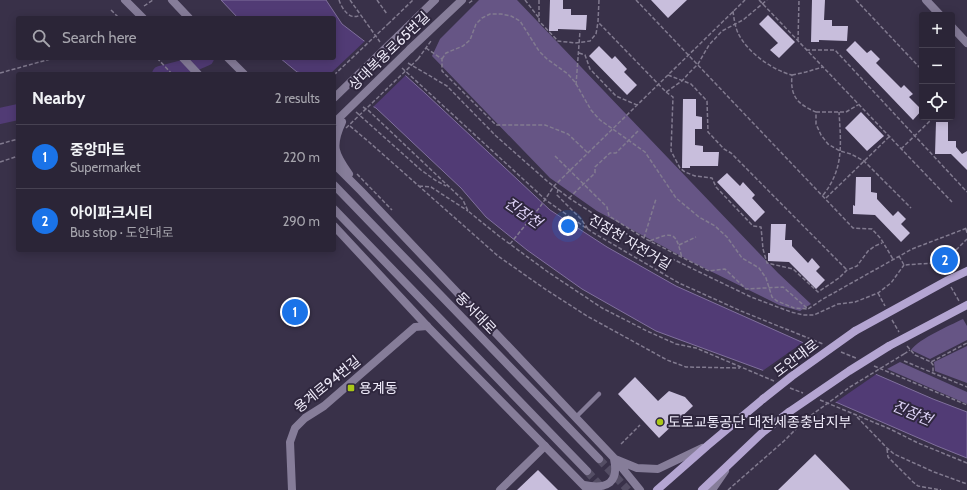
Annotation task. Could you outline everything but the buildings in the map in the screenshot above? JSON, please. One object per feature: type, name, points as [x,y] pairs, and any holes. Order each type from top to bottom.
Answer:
[{"type":"main road","name":"도안대로","points":[[658,490],[707,446],[792,376],[856,331],[967,271]]},
{"type":"main road","points":[[702,490],[763,432],[789,412],[888,346],[964,306]]},
{"type":"street","points":[[126,0],[141,16]]},
{"type":"street","points":[[172,0],[187,16]]},
{"type":"street","name":"상대복용로65번길","points":[[336,96],[435,0]]},
{"type":"street","name":"상대복용로65번길","points":[[341,123],[344,112],[462,0]]},
{"type":"street","points":[[926,0],[937,12]]},
{"type":"street","points":[[955,30],[967,43]]},
{"type":"street","points":[[185,60],[196,72]]},
{"type":"street","points":[[230,60],[242,72]]},
{"type":"street","points":[[336,138],[341,123]]},
{"type":"street","points":[[336,148],[342,164],[361,191]]},
{"type":"street","points":[[336,166],[614,458],[640,490]]},
{"type":"street","name":"동서대로","points":[[336,187],[599,459]]},
{"type":"street","points":[[336,211],[587,472]]},
{"type":"street","points":[[336,228],[427,326],[545,446],[583,487],[588,490]]},
{"type":"street","name":"용계로94번길","points":[[292,490],[290,442],[295,428],[305,418],[324,406],[415,327],[427,326]]},
{"type":"street","points":[[500,490],[545,446]]},
{"type":"street","points":[[614,458],[637,468],[658,469],[707,446]]},
{"type":"street","points":[[583,487],[599,489],[613,481],[615,475],[614,458]]},
{"type":"street","points":[[712,490],[730,463]]},
{"type":"lane","points":[[575,418],[599,394]]},
{"type":"path","points":[[339,0],[341,7],[352,17],[357,17],[360,15]]},
{"type":"path","points":[[350,0],[383,46]]},
{"type":"path","points":[[377,0],[387,14]]},
{"type":"path","points":[[336,72],[414,0]]},
{"type":"path","points":[[525,0],[539,20],[558,41],[580,42],[590,41],[596,34],[600,0]]},
{"type":"path","points":[[539,0],[539,18]]},
{"type":"path","points":[[636,0],[853,228],[872,229],[893,259]]},
{"type":"path","points":[[510,244],[540,207],[554,186],[745,0]]},
{"type":"path","points":[[759,0],[952,202]]},
{"type":"path","points":[[666,92],[682,81],[698,64],[709,45],[722,31],[735,25],[767,0]]},
{"type":"path","points":[[798,41],[799,0]]},
{"type":"path","points":[[856,0],[919,67]]},
{"type":"path","points":[[111,10],[117,16]]},
{"type":"path","points":[[733,12],[735,25],[739,34],[746,44],[765,64],[792,75],[823,67]]},
{"type":"path","points":[[588,153],[568,134],[545,125],[496,125],[442,71],[442,59],[446,53],[463,46],[470,40],[476,24],[482,18],[490,14],[511,16],[520,21],[539,51],[568,74],[591,110],[600,120],[645,152],[676,198],[700,217],[715,226],[727,238],[742,258],[759,268],[766,278],[772,297],[777,301],[794,308],[808,309],[912,249],[966,229],[967,233]]},
{"type":"path","points":[[598,20],[598,22],[666,92],[673,97],[671,151],[676,162],[685,172],[695,176],[712,178],[716,187],[753,226],[761,227],[766,263],[793,269],[818,292],[839,278],[847,270],[857,266],[868,252],[875,246],[883,243]]},
{"type":"path","points":[[576,85],[580,31]]},
{"type":"path","points":[[442,59],[426,48],[418,59],[341,123],[369,142],[498,256],[545,289],[635,343],[667,360],[686,367],[742,368]]},
{"type":"path","points":[[806,50],[835,50],[967,192]]},
{"type":"path","points":[[579,53],[585,55],[590,69],[616,96],[637,105]]},
{"type":"path","points":[[0,73],[47,60]]},
{"type":"path","points":[[159,60],[170,72]]},
{"type":"path","points":[[406,62],[447,86],[496,136],[570,198],[611,225],[658,252],[751,297],[797,314],[814,315],[838,304],[855,302],[878,293],[891,283],[904,265]]},
{"type":"path","name":"진잠천 자전거길","points":[[398,64],[545,200],[590,231],[679,283],[741,311],[825,345]]},
{"type":"path","points":[[668,75],[691,84],[707,101],[708,132],[724,149],[731,153],[847,270]]},
{"type":"path","points":[[792,75],[791,85],[795,97],[804,106],[816,112],[846,112],[858,104]]},
{"type":"path","points":[[359,104],[368,110],[463,200],[468,211]]},
{"type":"path","points":[[355,110],[421,170],[448,187]]},
{"type":"path","points":[[816,112],[816,124],[821,135],[828,144],[840,151],[864,161],[911,208]]},
{"type":"path","points":[[823,195],[834,180],[840,151],[841,142],[839,112]]},
{"type":"path","points":[[901,149],[931,120]]},
{"type":"path","points":[[570,198],[595,174],[595,167],[610,153],[616,153],[638,131]]},
{"type":"path","points":[[826,198],[889,136]]},
{"type":"path","points":[[0,144],[16,140]]},
{"type":"path","points":[[555,156],[607,207],[609,216],[644,238],[709,271],[725,269],[746,289],[783,287],[808,309]]},
{"type":"path","points":[[0,162],[16,157]]},
{"type":"path","points":[[419,186],[431,188],[468,211],[548,272],[602,308],[676,344],[696,348],[777,382]]},
{"type":"path","points":[[558,189],[557,195],[581,218],[590,231]]},
{"type":"path","points":[[644,238],[656,199]]},
{"type":"path","points":[[650,241],[660,236],[670,235],[674,237],[679,245],[682,258]]},
{"type":"path","points":[[679,245],[696,237]]},
{"type":"path","points":[[904,265],[937,262],[954,252],[967,239]]},
{"type":"path","points":[[899,256],[904,265]]},
{"type":"path","points":[[937,262],[964,306]]},
{"type":"path","points":[[878,293],[910,350],[915,355],[931,362],[933,365],[933,374]]},
{"type":"path","points":[[931,362],[967,343]]},
{"type":"path","points":[[728,490],[784,441],[806,418],[850,387],[910,350]]},
{"type":"path","points":[[839,351],[860,360]]},
{"type":"path","points":[[904,361],[967,387]]},
{"type":"path","points":[[873,365],[967,405]]},
{"type":"path","points":[[784,385],[806,394]]},
{"type":"path","points":[[820,400],[967,463]]},
{"type":"path","points":[[856,415],[894,454],[934,472],[967,484]]},
{"type":"path","points":[[621,444],[640,426]]},
{"type":"path","points":[[887,448],[888,457],[918,486],[942,490]]},
{"type":"shaded area","points":[[479,0],[517,0],[778,273],[811,304],[800,311],[779,305],[694,263],[597,211],[550,178],[432,56],[440,39]]},
{"type":"shaded area","points":[[963,319],[967,326],[967,340],[930,359],[911,350],[921,341]]},
{"type":"shaded area","points":[[967,346],[967,383],[935,371],[934,362]]},
{"type":"shaded area","points":[[900,362],[967,392],[967,404],[887,369]]},
{"type":"water","points":[[221,0],[326,0],[342,24],[385,57],[550,210],[607,247],[676,286],[933,399],[967,412],[967,458],[762,370],[656,331],[582,289],[527,250],[486,217],[461,188],[376,108],[336,87],[336,72],[297,72],[282,60],[336,60],[336,16],[236,16]]},
{"type":"pier","points":[[366,40],[407,74],[372,108],[336,89],[336,72],[332,72]]},
{"type":"pier","points":[[805,341],[878,373],[833,404],[761,372]]},
{"type":"waterway","name":"진잠천","points":[[168,72],[183,68],[201,60]]},
{"type":"waterway","name":"진잠천","points":[[0,116],[16,112]]},
{"type":"tunnel","points":[[599,459],[628,490]]},
{"type":"tunnel","points":[[587,471],[604,490]]},
{"type":"place","name":"아이파크시티","points":[[945,260]]},
{"type":"place","name":"중앙마트","points":[[295,312]]},
{"type":"place","name":"용계동","points":[[351,388]]},
{"type":"place","name":"도로교통공단 대전세종충남지부","points":[[660,422]]}]
